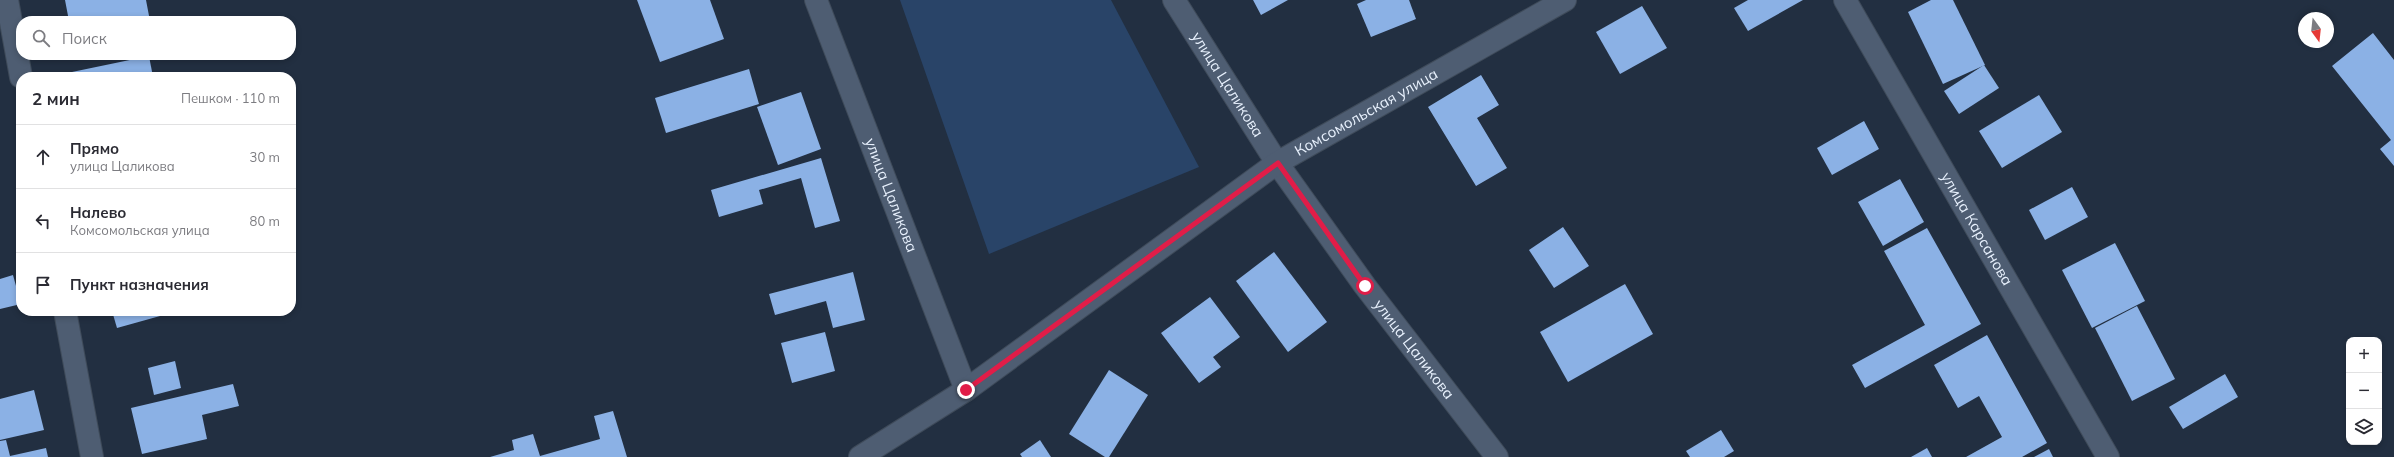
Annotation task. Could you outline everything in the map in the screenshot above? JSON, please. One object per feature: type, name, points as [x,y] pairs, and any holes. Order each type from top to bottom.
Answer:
[{"type":"street","points":[[7,0],[16,50]]},
{"type":"street","name":"улица Цаликова","points":[[816,0],[966,390]]},
{"type":"street","name":"улица Цаликова","points":[[1174,0],[1278,163],[1365,286],[1497,457]]},
{"type":"street","name":"Комсомольская улица","points":[[860,457],[966,390],[1278,163],[1565,0]]},
{"type":"street","name":"улица Карсанова","points":[[1845,0],[2108,457]]},
{"type":"street","points":[[18,60],[20,72]]},
{"type":"street","points":[[66,316],[92,457]]},
{"type":"shaded area","points":[[900,0],[1111,0],[1199,167],[989,254]]},
{"type":"building","points":[[65,0],[146,0],[149,16],[68,16]]},
{"type":"building","points":[[637,0],[710,0],[724,39],[660,62]]},
{"type":"building","points":[[1253,0],[1288,0],[1261,15]]},
{"type":"building","points":[[1366,0],[1409,0],[1416,19],[1371,37],[1357,4]]},
{"type":"building","points":[[1748,0],[1803,0],[1748,31],[1734,8]]},
{"type":"building","points":[[1931,0],[1953,0],[1985,65],[1943,84],[1908,12]]},
{"type":"building","points":[[1642,6],[1667,48],[1620,74],[1596,32]]},
{"type":"building","points":[[2373,33],[2394,60],[2394,166],[2380,149],[2391,140],[2332,66]]},
{"type":"building","points":[[130,60],[150,60],[152,72],[72,72]]},
{"type":"building","points":[[1984,65],[1999,88],[1959,114],[1944,91]]},
{"type":"building","points":[[749,69],[759,104],[666,133],[655,98]]},
{"type":"building","points":[[1481,75],[1499,105],[1477,118],[1507,168],[1476,186],[1428,107]]},
{"type":"building","points":[[801,92],[821,149],[778,165],[757,107]]},
{"type":"building","points":[[2039,95],[2062,132],[2002,168],[1979,131]]},
{"type":"building","points":[[1864,121],[1879,149],[1832,175],[1817,148]]},
{"type":"building","points":[[821,158],[840,221],[815,228],[801,178],[759,190],[763,204],[719,217],[711,190]]},
{"type":"building","points":[[1900,179],[1924,222],[1883,246],[1858,202]]},
{"type":"building","points":[[2072,187],[2088,217],[2045,240],[2029,210]]},
{"type":"building","points":[[1563,227],[1589,266],[1554,288],[1529,250]]},
{"type":"building","points":[[1927,228],[1981,324],[1865,388],[1852,365],[1925,325],[1884,251]]},
{"type":"building","points":[[2115,243],[2145,301],[2092,328],[2062,270]]},
{"type":"building","points":[[1274,252],[1327,322],[1288,352],[1236,281]]},
{"type":"building","points":[[853,272],[865,320],[833,328],[826,301],[775,315],[769,294]]},
{"type":"building","points":[[13,275],[16,286],[16,305],[0,309],[0,279]]},
{"type":"building","points":[[1625,284],[1653,334],[1568,382],[1540,332]]},
{"type":"building","points":[[1210,297],[1240,337],[1213,357],[1221,367],[1199,383],[1161,333]]},
{"type":"building","points":[[2137,306],[2175,379],[2132,401],[2095,328]]},
{"type":"building","points":[[113,316],[160,316],[117,328]]},
{"type":"building","points":[[825,332],[835,371],[792,383],[781,343]]},
{"type":"building","points":[[1987,335],[2047,443],[2022,457],[1966,457],[2002,437],[1979,396],[1958,408],[1934,365]]},
{"type":"building","points":[[175,361],[181,388],[154,395],[148,368]]},
{"type":"building","points":[[1109,370],[1148,395],[1109,457],[1105,457],[1069,434]]},
{"type":"building","points":[[2225,374],[2238,397],[2183,429],[2169,407]]},
{"type":"building","points":[[233,384],[239,406],[202,415],[207,439],[142,454],[131,408]]},
{"type":"building","points":[[34,390],[44,430],[0,440],[0,399]]},
{"type":"building","points":[[613,411],[627,457],[490,457],[514,450],[512,440],[533,434],[540,456],[600,439],[594,416]]},
{"type":"building","points":[[1721,430],[1734,451],[1724,457],[1690,457],[1686,451]]},
{"type":"building","points":[[6,440],[10,456],[46,448],[48,457],[0,457],[0,441]]},
{"type":"building","points":[[1040,440],[1051,457],[1022,457],[1020,454]]},
{"type":"building","points":[[1927,448],[1932,457],[1911,457]]},
{"type":"building","points":[[2049,449],[2053,457],[2034,457]]},
{"type":"route","points":[[966,390],[1278,163],[1365,286]]}]
